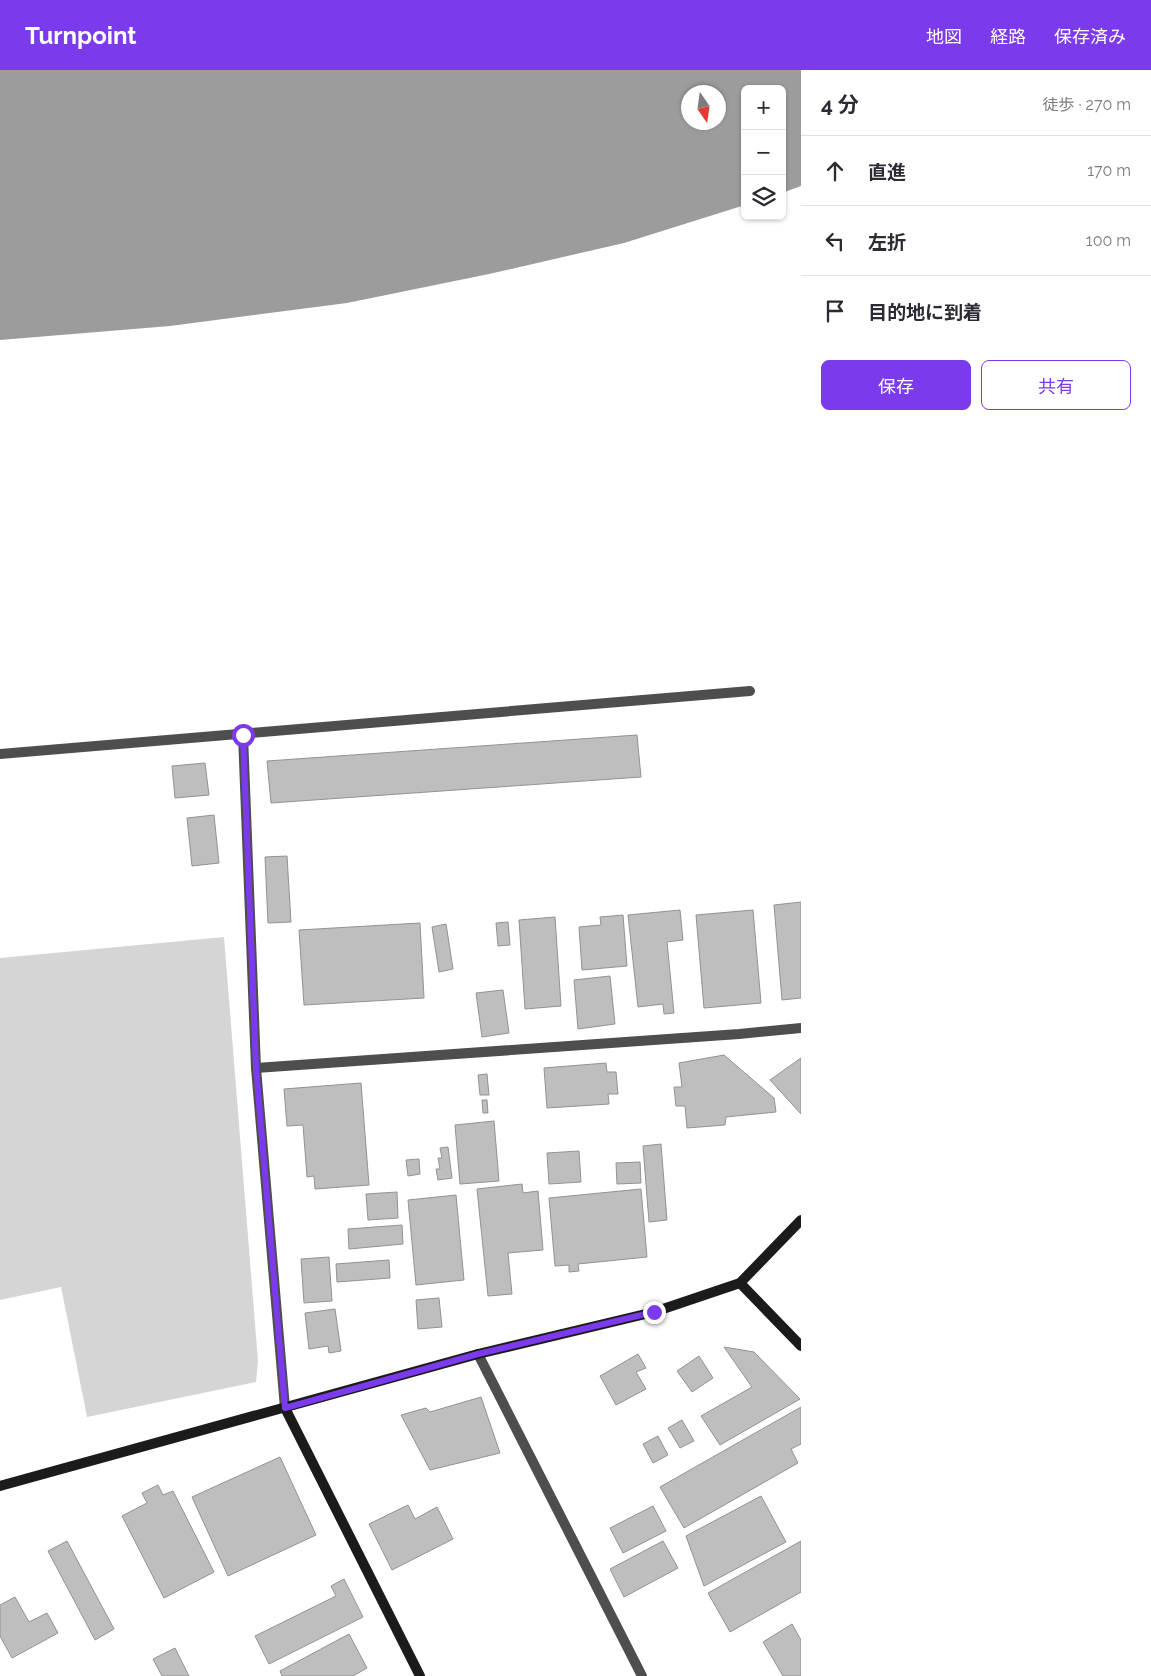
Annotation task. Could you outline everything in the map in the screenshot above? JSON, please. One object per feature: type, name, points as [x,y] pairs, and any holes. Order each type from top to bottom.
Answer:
[{"type":"street","points":[[0,754],[750,691]]},
{"type":"street","points":[[243,735],[256,1068],[285,1408],[420,1676]]},
{"type":"street","points":[[256,1068],[801,1028]]},
{"type":"street","points":[[0,1486],[478,1354],[654,1312],[740,1283],[801,1220]]},
{"type":"street","points":[[740,1283],[801,1346]]},
{"type":"street","points":[[478,1354],[642,1676]]},
{"type":"shaded area","points":[[0,70],[801,70],[801,186],[786,192],[786,85],[741,85],[741,206],[624,243],[489,274],[347,303],[170,326],[0,340]]},
{"type":"shaded area","points":[[224,937],[258,1361],[256,1382],[87,1417],[61,1287],[0,1300],[0,958]]},
{"type":"building","points":[[637,735],[641,777],[271,803],[267,761]]},
{"type":"building","points":[[205,763],[209,795],[175,798],[172,766]]},
{"type":"building","points":[[214,815],[219,863],[192,866],[187,818]]},
{"type":"building","points":[[287,856],[291,922],[268,923],[265,857]]},
{"type":"building","points":[[801,902],[801,998],[782,1000],[774,905]]},
{"type":"building","points":[[680,910],[683,940],[667,942],[674,1013],[664,1014],[663,1004],[638,1007],[628,915]]},
{"type":"building","points":[[753,910],[761,1003],[704,1008],[696,915]]},
{"type":"building","points":[[623,915],[627,966],[582,970],[579,927],[601,925],[600,917]]},
{"type":"building","points":[[555,917],[561,1006],[525,1009],[519,920]]},
{"type":"building","points":[[508,922],[510,945],[498,946],[496,923]]},
{"type":"building","points":[[420,923],[424,998],[304,1005],[299,930]]},
{"type":"building","points":[[446,924],[453,969],[439,972],[432,927]]},
{"type":"building","points":[[610,976],[615,1024],[578,1029],[574,980]]},
{"type":"building","points":[[503,990],[509,1033],[482,1037],[476,993]]},
{"type":"building","points":[[724,1055],[774,1098],[776,1112],[726,1117],[725,1125],[687,1128],[685,1106],[676,1106],[674,1087],[682,1087],[679,1063]]},
{"type":"building","points":[[801,1058],[801,1114],[770,1080]]},
{"type":"building","points":[[606,1063],[607,1072],[616,1072],[618,1094],[608,1094],[609,1104],[547,1108],[544,1068]]},
{"type":"building","points":[[487,1074],[489,1095],[480,1095],[478,1075]]},
{"type":"building","points":[[361,1083],[369,1185],[315,1189],[314,1176],[307,1177],[303,1125],[287,1126],[284,1089]]},
{"type":"building","points":[[482,1100],[487,1100],[488,1113],[483,1113]]},
{"type":"building","points":[[494,1121],[499,1181],[460,1184],[455,1125]]},
{"type":"building","points":[[661,1144],[667,1220],[649,1222],[643,1146]]},
{"type":"building","points":[[448,1147],[452,1178],[438,1180],[436,1169],[440,1169],[438,1158],[442,1158],[440,1148]]},
{"type":"building","points":[[579,1151],[581,1182],[549,1184],[547,1153]]},
{"type":"building","points":[[419,1159],[420,1174],[408,1176],[406,1160]]},
{"type":"building","points":[[640,1162],[641,1183],[617,1184],[616,1163]]},
{"type":"building","points":[[522,1184],[523,1193],[538,1191],[543,1250],[508,1253],[512,1294],[488,1296],[477,1189]]},
{"type":"building","points":[[641,1189],[647,1257],[578,1264],[579,1271],[569,1272],[569,1265],[555,1266],[549,1198]]},
{"type":"building","points":[[397,1192],[398,1218],[368,1220],[366,1194]]},
{"type":"building","points":[[456,1195],[464,1280],[416,1285],[408,1200]]},
{"type":"building","points":[[402,1225],[403,1244],[349,1249],[348,1229]]},
{"type":"building","points":[[329,1257],[332,1301],[304,1303],[301,1259]]},
{"type":"building","points":[[389,1260],[390,1278],[337,1282],[336,1264]]},
{"type":"building","points":[[439,1298],[442,1327],[418,1329],[416,1300]]},
{"type":"building","points":[[335,1309],[341,1351],[329,1353],[328,1346],[309,1349],[305,1313]]},
{"type":"building","points":[[724,1347],[754,1352],[800,1399],[720,1445],[701,1416],[752,1387]]},
{"type":"building","points":[[638,1354],[646,1368],[636,1372],[646,1389],[616,1405],[600,1376]]},
{"type":"building","points":[[699,1356],[713,1378],[692,1392],[677,1371]]},
{"type":"building","points":[[481,1397],[500,1453],[430,1470],[401,1415],[426,1408],[430,1412]]},
{"type":"building","points":[[801,1407],[801,1444],[791,1449],[798,1463],[684,1528],[660,1487]]},
{"type":"building","points":[[682,1420],[694,1441],[680,1448],[668,1428]]},
{"type":"building","points":[[658,1436],[668,1455],[653,1463],[643,1444]]},
{"type":"building","points":[[280,1457],[316,1535],[228,1576],[192,1497]]},
{"type":"building","points":[[158,1485],[163,1495],[173,1491],[214,1572],[164,1598],[122,1516],[147,1503],[142,1493]]},
{"type":"building","points":[[761,1496],[786,1542],[704,1586],[686,1536]]},
{"type":"building","points":[[408,1505],[415,1519],[437,1507],[453,1539],[392,1570],[369,1524]]},
{"type":"building","points":[[653,1506],[666,1531],[623,1553],[610,1528]]},
{"type":"building","points":[[67,1541],[114,1629],[95,1640],[48,1551]]},
{"type":"building","points":[[663,1541],[678,1568],[624,1597],[610,1569]]},
{"type":"building","points":[[801,1541],[801,1592],[730,1632],[708,1593]]},
{"type":"building","points":[[344,1579],[363,1617],[269,1664],[255,1636],[336,1596],[331,1586]]},
{"type":"building","points":[[15,1597],[29,1622],[47,1613],[58,1633],[12,1658],[0,1636],[0,1605]]},
{"type":"building","points":[[792,1624],[801,1640],[801,1676],[783,1676],[763,1642]]},
{"type":"building","points":[[349,1634],[367,1668],[353,1676],[282,1676],[280,1671]]},
{"type":"building","points":[[175,1648],[189,1676],[162,1676],[153,1659]]},
{"type":"route","points":[[243,735],[256,1068],[285,1408],[478,1354],[654,1312]]}]
